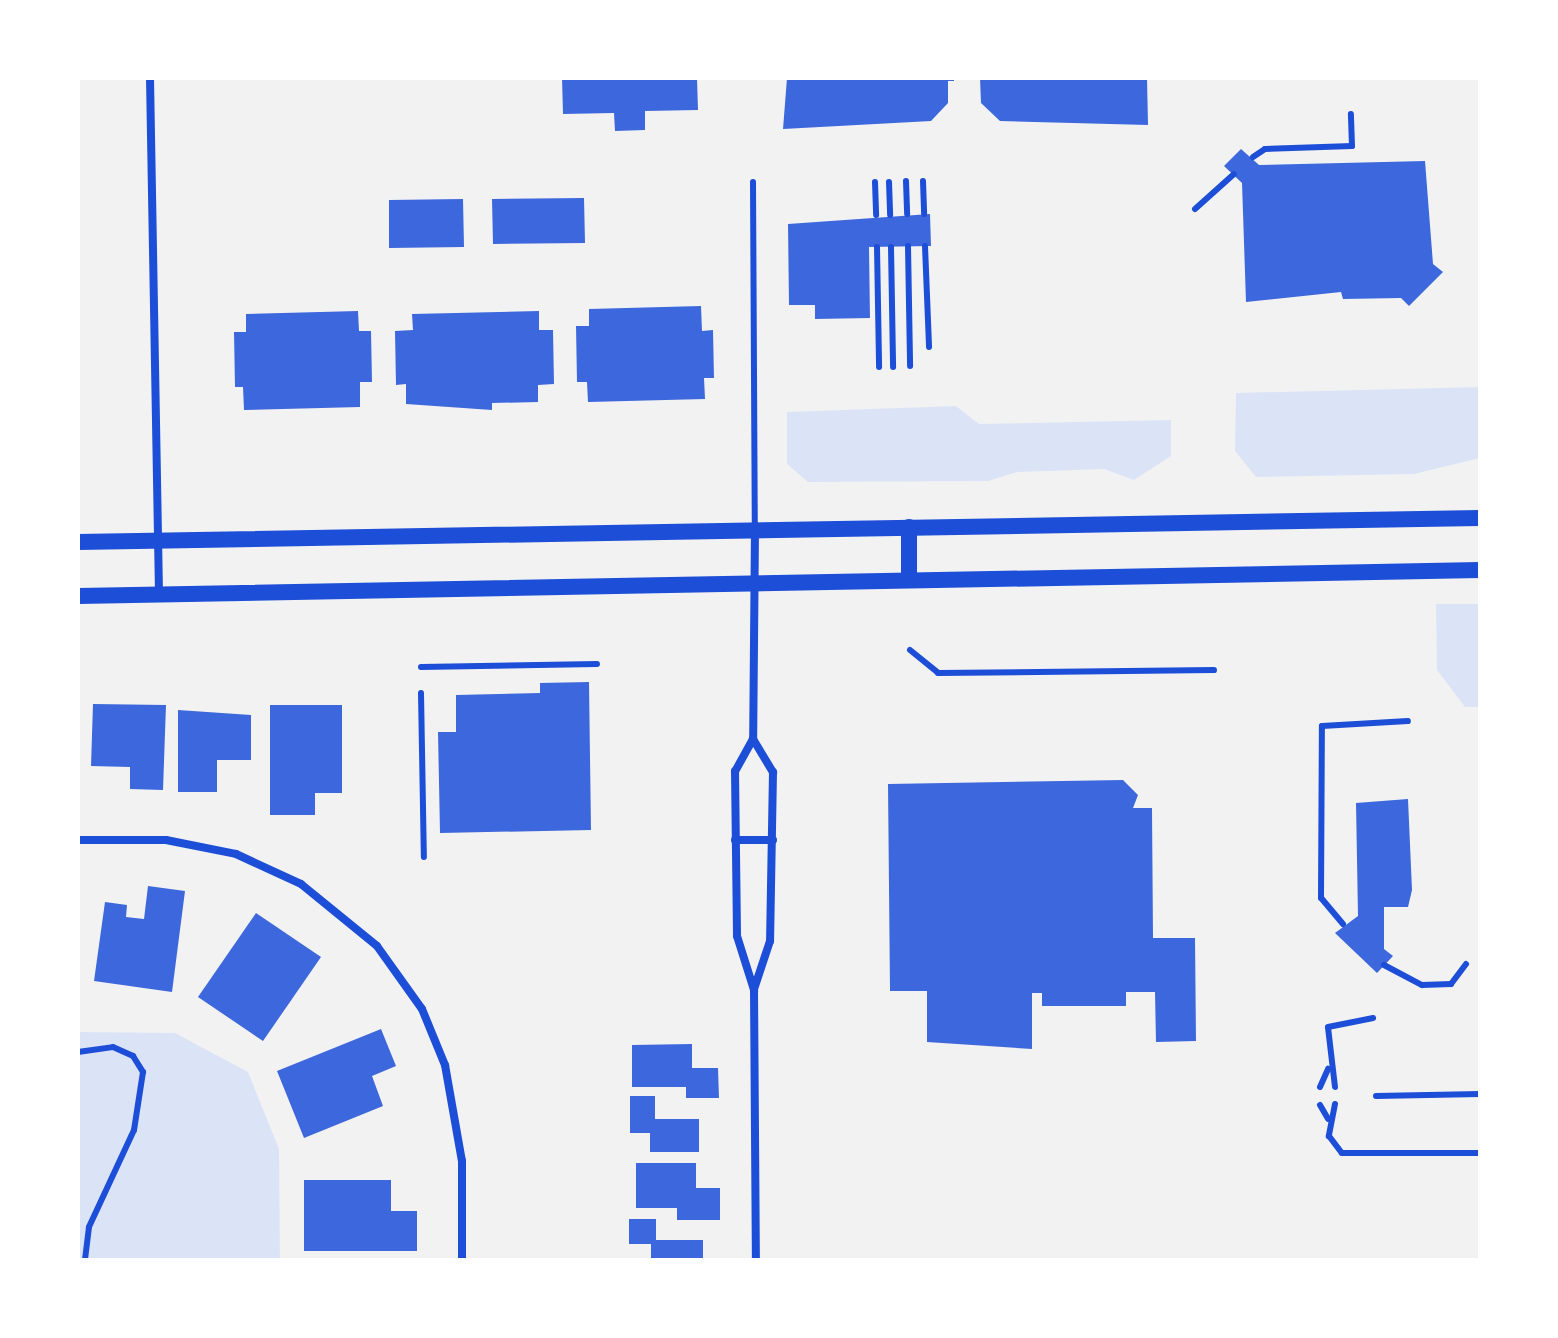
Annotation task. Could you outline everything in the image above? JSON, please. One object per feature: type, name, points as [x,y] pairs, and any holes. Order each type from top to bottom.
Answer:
[{"type":"main road","points":[[78,542],[1480,518]]},
{"type":"main road","points":[[909,527],[909,579]]},
{"type":"main road","points":[[78,596],[1480,570]]},
{"type":"street","points":[[150,78],[159,594]]},
{"type":"street","points":[[755,529],[753,739],[735,771],[735,840],[737,936],[754,990],[756,1260]]},
{"type":"street","points":[[753,739],[773,772],[770,941],[754,990]]},
{"type":"street","points":[[78,840],[166,840],[236,854],[301,884],[377,946],[422,1009],[445,1065],[462,1161],[462,1260]]},
{"type":"street","points":[[735,840],[773,840]]},
{"type":"lane","points":[[1253,157],[1265,149],[1352,146],[1351,114]]},
{"type":"lane","points":[[1195,209],[1234,174]]},
{"type":"lane","points":[[906,181],[907,214]]},
{"type":"lane","points":[[923,181],[924,214]]},
{"type":"lane","points":[[753,182],[755,529]]},
{"type":"lane","points":[[875,182],[876,215]]},
{"type":"lane","points":[[889,182],[890,215]]},
{"type":"lane","points":[[908,246],[910,366]]},
{"type":"lane","points":[[925,246],[929,347]]},
{"type":"lane","points":[[877,247],[879,367]]},
{"type":"lane","points":[[891,247],[893,367]]},
{"type":"lane","points":[[910,650],[938,673],[1214,670]]},
{"type":"lane","points":[[421,667],[597,664]]},
{"type":"lane","points":[[421,693],[424,857]]},
{"type":"lane","points":[[1343,924],[1321,898],[1322,726],[1408,721]]},
{"type":"lane","points":[[1384,965],[1422,985],[1451,984],[1466,964]]},
{"type":"lane","points":[[1335,1087],[1328,1068],[1328,1027],[1373,1018]]},
{"type":"lane","points":[[78,1052],[113,1047],[133,1056],[143,1072],[134,1130],[89,1227],[85,1260]]},
{"type":"lane","points":[[1320,1087],[1328,1068]]},
{"type":"lane","points":[[1376,1096],[1480,1094]]},
{"type":"lane","points":[[1328,1119],[1335,1104]]},
{"type":"lane","points":[[1320,1105],[1328,1119],[1329,1136],[1342,1153],[1480,1153]]},
{"type":"shaded area","points":[[1480,387],[1480,458],[1414,474],[1256,477],[1235,451],[1236,393]]},
{"type":"shaded area","points":[[956,406],[979,424],[1171,420],[1171,456],[1134,480],[1104,469],[1017,472],[988,481],[808,482],[787,464],[787,412]]},
{"type":"shaded area","points":[[1436,604],[1480,604],[1480,707],[1465,707],[1437,670]]},
{"type":"shaded area","points":[[78,1032],[175,1033],[248,1072],[279,1149],[280,1260],[78,1260]]},
{"type":"building","points":[[562,78],[697,78],[698,110],[645,111],[645,130],[615,131],[614,113],[563,114]]},
{"type":"building","points":[[787,78],[954,78],[954,81],[948,81],[948,103],[931,121],[783,129]]},
{"type":"building","points":[[980,78],[1147,78],[1148,125],[1000,121],[981,103]]},
{"type":"building","points":[[1241,149],[1259,165],[1425,161],[1433,264],[1443,272],[1409,306],[1401,298],[1343,299],[1341,292],[1246,302],[1242,183],[1224,166]]},
{"type":"building","points":[[584,198],[585,243],[493,244],[492,199]]},
{"type":"building","points":[[463,199],[464,247],[389,248],[389,200]]},
{"type":"building","points":[[930,214],[931,246],[869,247],[870,318],[815,319],[815,305],[789,305],[788,224]]},
{"type":"building","points":[[701,306],[702,331],[713,330],[714,378],[704,378],[705,399],[588,402],[587,382],[577,382],[576,326],[589,326],[589,309]]},
{"type":"building","points":[[358,311],[359,331],[371,331],[372,382],[360,382],[360,407],[244,410],[243,387],[235,387],[234,332],[246,332],[246,314]]},
{"type":"building","points":[[539,311],[539,330],[553,330],[554,384],[538,385],[538,402],[492,403],[492,410],[406,404],[406,384],[396,385],[395,331],[413,330],[412,314]]},
{"type":"building","points":[[589,682],[591,830],[440,833],[438,732],[456,732],[456,695],[540,693],[540,683]]},
{"type":"building","points":[[93,704],[166,705],[163,790],[130,789],[130,767],[91,766]]},
{"type":"building","points":[[270,705],[342,705],[342,793],[315,793],[315,815],[270,815]]},
{"type":"building","points":[[178,710],[251,715],[251,760],[217,760],[217,792],[178,792]]},
{"type":"building","points":[[1123,780],[1138,795],[1133,808],[1152,808],[1153,938],[1195,938],[1196,1041],[1156,1042],[1155,992],[1126,992],[1126,1006],[1042,1006],[1042,993],[1032,993],[1032,1049],[927,1042],[927,991],[890,991],[888,784]]},
{"type":"building","points":[[1408,799],[1412,890],[1408,907],[1384,907],[1384,949],[1393,956],[1377,973],[1335,933],[1358,916],[1356,803]]},
{"type":"building","points":[[148,886],[185,891],[172,992],[94,981],[105,902],[127,905],[126,917],[144,919]]},
{"type":"building","points":[[256,913],[321,957],[263,1041],[198,997]]},
{"type":"building","points":[[381,1029],[396,1066],[372,1076],[383,1106],[304,1138],[277,1071]]},
{"type":"building","points":[[692,1044],[692,1068],[718,1068],[719,1098],[686,1098],[686,1087],[632,1087],[632,1045]]},
{"type":"building","points":[[630,1096],[655,1096],[655,1119],[699,1119],[699,1152],[650,1152],[650,1133],[630,1133]]},
{"type":"building","points":[[636,1163],[696,1163],[696,1188],[720,1188],[720,1220],[677,1220],[677,1208],[636,1208]]},
{"type":"building","points":[[304,1180],[391,1180],[391,1211],[417,1211],[417,1251],[304,1251]]},
{"type":"building","points":[[629,1219],[656,1219],[656,1240],[703,1240],[703,1260],[651,1260],[651,1244],[629,1244]]}]
